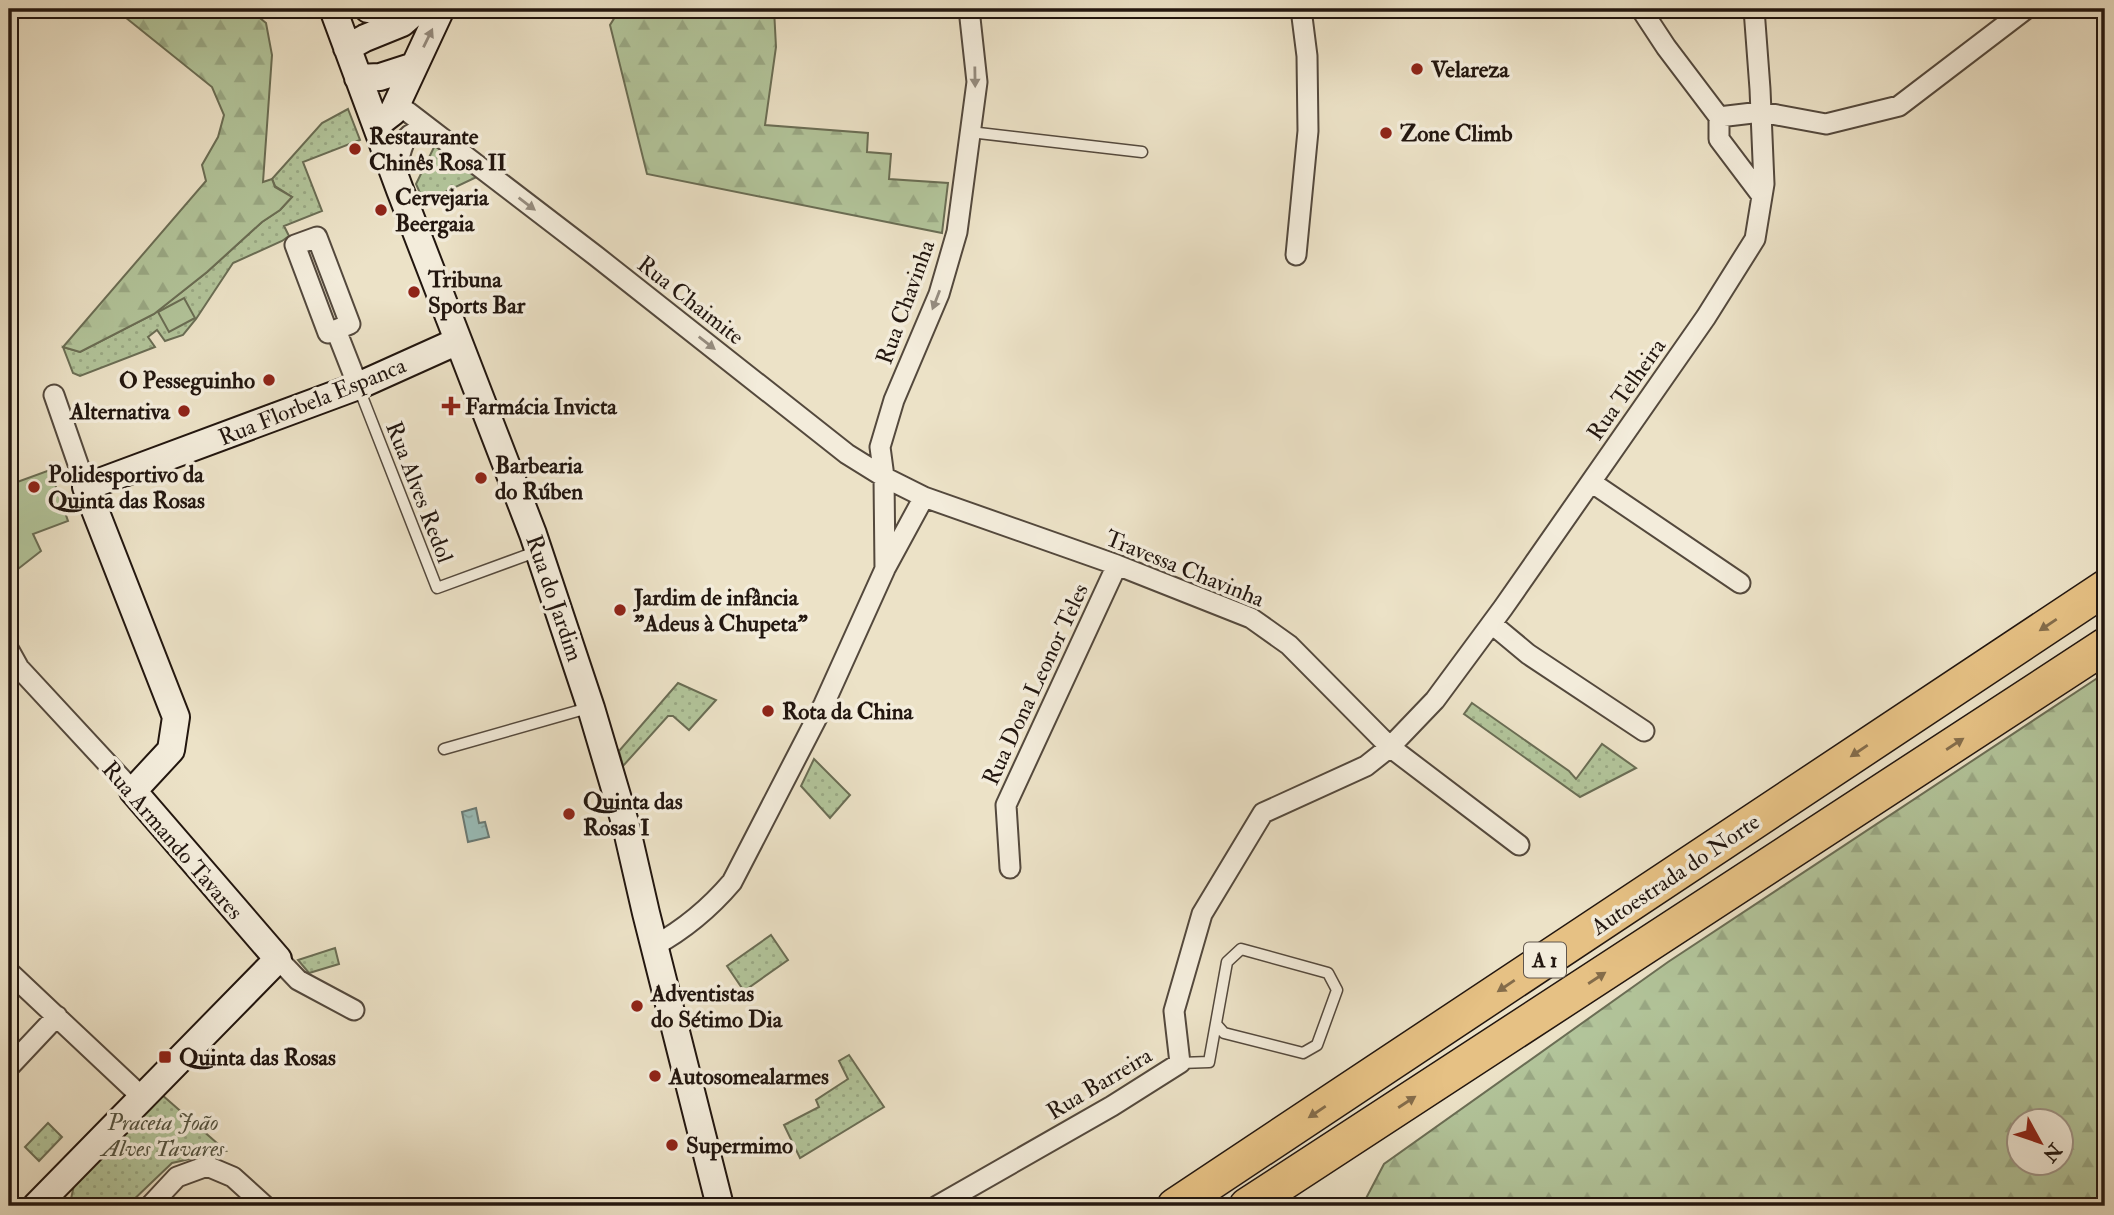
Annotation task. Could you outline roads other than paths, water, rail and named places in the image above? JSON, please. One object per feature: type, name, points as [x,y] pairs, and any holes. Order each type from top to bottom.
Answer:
[{"type":"highway","name":"Autoestrada do Norte","points":[[1175,1206],[2105,588]]},
{"type":"highway","name":"Autoestrada do Norte","points":[[1247,1206],[2105,646]]},
{"type":"main road","name":"Rua do Jardim","points":[[333,9],[539,550],[592,708],[623,815],[720,1206]]},
{"type":"main road","points":[[368,9],[384,12],[397,9]]},
{"type":"main road","points":[[347,48],[402,23],[418,9]]},
{"type":"main road","points":[[376,125],[396,107],[441,9]]},
{"type":"main road","points":[[358,78],[380,77],[414,66]]},
{"type":"main road","name":"Rua Florbela Espanca","points":[[86,487],[358,386],[458,341]]},
{"type":"main road","points":[[86,487],[176,717],[171,750],[133,792]]},
{"type":"main road","name":"Rua Armando Tavares","points":[[133,792],[278,959]]},
{"type":"main road","points":[[41,1204],[278,959]]},
{"type":"street","name":"Rua Chavinha","points":[[885,569],[884,477],[880,447],[894,400],[939,294],[957,232],[976,82],[969,9]]},
{"type":"street","points":[[1296,255],[1308,131],[1307,56],[1301,9]]},
{"type":"street","points":[[1641,9],[1719,117],[1719,139],[1762,197]]},
{"type":"street","name":"Rua Telheira","points":[[1390,747],[1435,700],[1492,624],[1706,317],[1755,239],[1764,184],[1754,9]]},
{"type":"street","points":[[1719,117],[1761,113],[1826,124],[1899,106],[2026,9]]},
{"type":"street","name":"Rua Chaimite","points":[[396,107],[408,112],[596,256],[847,454],[923,497]]},
{"type":"street","points":[[395,175],[404,141],[412,132],[421,129],[434,133]]},
{"type":"street","points":[[336,330],[358,386]]},
{"type":"street","points":[[54,395],[86,487]]},
{"type":"street","points":[[1591,482],[1740,583]]},
{"type":"street","name":"Rua Chavinha","points":[[654,946],[690,924],[713,905],[732,882],[824,704],[885,569],[923,497]]},
{"type":"street","name":"Travessa Chavinha","points":[[923,497],[1116,565],[1251,618],[1289,645],[1390,747],[1519,845]]},
{"type":"street","name":"Rua Dona Leonor Teles","points":[[1010,868],[1006,805],[1116,565]]},
{"type":"street","points":[[1492,624],[1528,654],[1644,732]]},
{"type":"street","name":"Rua Armando Tavares","points":[[9,650],[19,668],[133,792]]},
{"type":"street","name":"Rua Barreira","points":[[937,1206],[1112,1106],[1180,1063],[1174,1012],[1202,914],[1263,813],[1366,766],[1390,747]]},
{"type":"street","name":"Rua Armando Tavares","points":[[278,959],[298,980],[354,1010]]},
{"type":"street","points":[[9,972],[142,1097]]},
{"type":"street","points":[[9,1067],[57,1016]]},
{"type":"street","points":[[149,1206],[177,1177],[206,1166],[233,1177],[265,1206]]},
{"type":"lane","points":[[970,132],[1142,152]]},
{"type":"lane","name":"Rua Alves Redol","points":[[358,386],[437,588],[539,550]]},
{"type":"lane","points":[[444,749],[592,708]]},
{"type":"lane","points":[[1180,1063],[1209,1062],[1227,962],[1241,949],[1328,973],[1337,990],[1317,1045],[1303,1054],[1224,1033],[1216,1024]]},
{"type":"water","points":[[476,808],[479,823],[485,822],[489,837],[468,842],[462,812]]},
{"type":"place","name":"Velareza","points":[[1417,69]]},
{"type":"place","name":"Zone Climb","points":[[1386,133]]},
{"type":"place","name":"Restaurante Chinês Rosa II","points":[[355,149]]},
{"type":"place","name":"Cervejaria Beergaia","points":[[381,210]]},
{"type":"place","name":"Tribuna Sports Bar","points":[[414,292]]},
{"type":"place","name":"O Pesseguinho","points":[[269,380]]},
{"type":"place","name":"Farmácia Invicta","points":[[451,406]]},
{"type":"place","name":"Alternativa","points":[[184,411]]},
{"type":"place","name":"Barbearia do Rúben","points":[[481,478]]},
{"type":"place","name":"Polidesportivo da Quinta das Rosas","points":[[34,487]]},
{"type":"place","name":"Jardim de infância \"Adeus à Chupeta\"","points":[[620,610]]},
{"type":"place","name":"Rota da China","points":[[768,711]]},
{"type":"place","name":"Quinta das Rosas I","points":[[569,814]]},
{"type":"place","name":"Adventistas do Sétimo Dia","points":[[637,1006]]},
{"type":"place","name":"Quinta das Rosas","points":[[165,1057]]},
{"type":"place","name":"Autosomealarmes","points":[[655,1076]]},
{"type":"place","name":"Supermimo","points":[[672,1145]]},
{"type":"park label","name":"Praceta João Alves Tavares","points":[[163,1135]]}]
